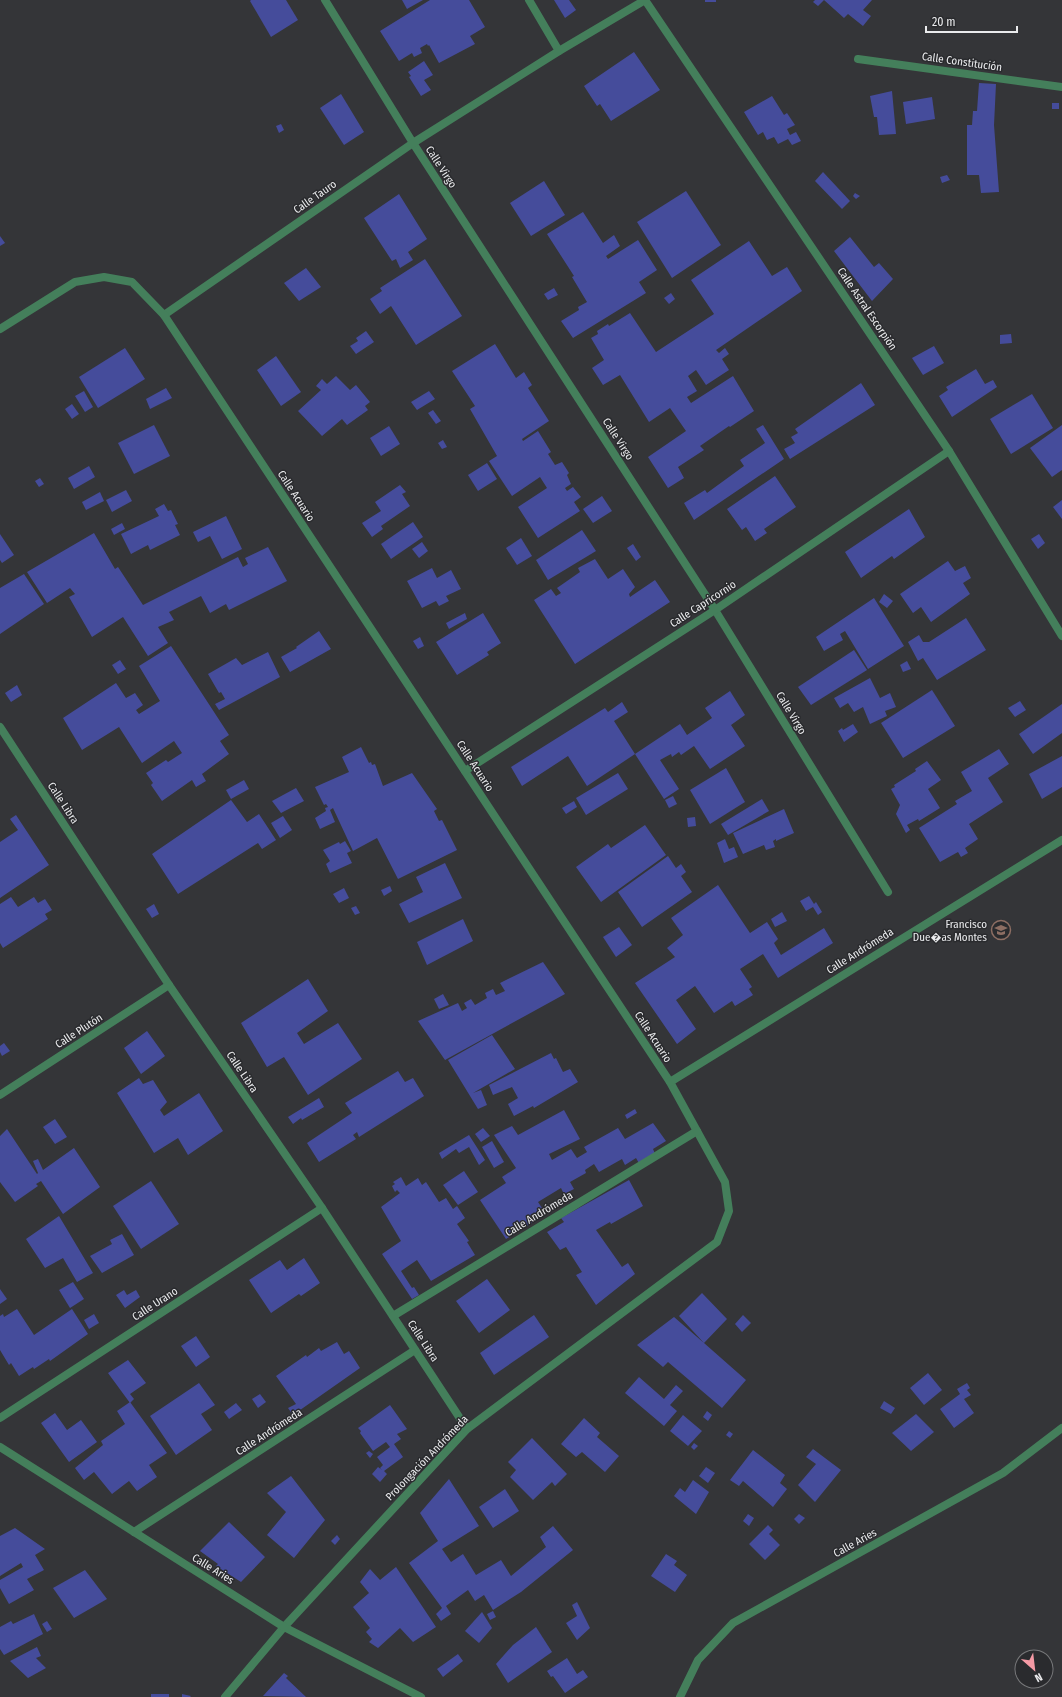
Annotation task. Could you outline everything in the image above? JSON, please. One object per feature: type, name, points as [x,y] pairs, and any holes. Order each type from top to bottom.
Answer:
[{"type":"street","name":"Calle Virgo","points":[[325,0],[413,143],[715,610],[888,892]]},
{"type":"street","points":[[529,0],[559,51]]},
{"type":"street","name":"Calle Tauro","points":[[164,315],[413,143],[559,51],[644,0]]},
{"type":"street","name":"Calle Astral Escorpión","points":[[644,0],[949,451],[1062,636]]},
{"type":"street","name":"Calle Constitución","points":[[858,59],[1062,87]]},
{"type":"street","points":[[0,329],[75,282],[104,277],[132,282],[164,315]]},
{"type":"street","name":"Calle Acuario","points":[[164,315],[670,1082],[725,1182],[729,1211],[717,1242]]},
{"type":"street","name":"Calle Capricornio","points":[[464,771],[715,610],[949,451]]},
{"type":"street","name":"Calle Libra","points":[[0,727],[169,984],[322,1208],[467,1429]]},
{"type":"street","name":"Calle Andrómeda","points":[[670,1082],[1062,840]]},
{"type":"street","name":"Calle Plutón","points":[[0,1095],[169,984]]},
{"type":"street","name":"Calle Andrómeda","points":[[393,1316],[696,1131]]},
{"type":"street","name":"Calle Urano","points":[[0,1418],[322,1208]]},
{"type":"street","name":"Prolongación Andrómeda","points":[[225,1697],[284,1627],[467,1429],[717,1242]]},
{"type":"street","name":"Calle Andrómeda","points":[[134,1532],[415,1350]]},
{"type":"street","name":"Calle Aries","points":[[680,1697],[698,1660],[733,1624],[1003,1473],[1062,1428]]},
{"type":"street","name":"Calle Aries","points":[[0,1447],[284,1627],[421,1697]]},
{"type":"building","points":[[286,0],[298,20],[271,37],[250,1]]},
{"type":"building","points":[[402,0],[423,0],[407,9]]},
{"type":"building","points":[[430,0],[469,0],[485,27],[470,36],[475,44],[439,63],[427,44],[420,48],[422,53],[414,57],[412,53],[399,61],[380,31]]},
{"type":"building","points":[[554,0],[569,0],[576,10],[565,18]]},
{"type":"building","points":[[705,0],[716,0],[716,2],[705,2]]},
{"type":"building","points":[[815,0],[824,0],[818,6],[813,2]]},
{"type":"building","points":[[824,0],[872,0],[863,10],[871,16],[863,26],[848,14],[844,18]]},
{"type":"building","points":[[634,52],[660,90],[611,121],[600,104],[597,106],[584,86]]},
{"type":"building","points":[[424,61],[433,75],[424,80],[431,90],[421,96],[409,77],[411,76],[408,72]]},
{"type":"building","points":[[979,83],[996,84],[994,125],[999,192],[981,193],[979,175],[967,175],[967,125],[972,125],[973,111],[977,111]]},
{"type":"building","points":[[892,91],[896,134],[879,135],[877,117],[874,117],[870,96]]},
{"type":"building","points":[[341,94],[364,132],[344,145],[320,108]]},
{"type":"building","points":[[772,96],[784,115],[787,113],[795,125],[787,129],[790,135],[796,132],[801,141],[792,145],[788,139],[778,144],[774,137],[767,140],[763,132],[758,135],[744,112]]},
{"type":"building","points":[[932,97],[935,119],[906,124],[903,102]]},
{"type":"building","points":[[1052,103],[1059,103],[1059,109],[1052,109]]},
{"type":"building","points":[[281,124],[284,130],[279,133],[276,126]]},
{"type":"building","points":[[823,172],[850,201],[842,209],[815,181]]},
{"type":"building","points":[[947,175],[950,180],[942,183],[940,177]]},
{"type":"building","points":[[544,181],[565,215],[531,236],[510,203]]},
{"type":"building","points":[[686,191],[721,245],[672,278],[637,222]]},
{"type":"building","points":[[855,193],[860,196],[856,199],[853,196]]},
{"type":"building","points":[[399,194],[427,239],[408,252],[413,260],[400,268],[396,259],[392,261],[364,218]]},
{"type":"building","points":[[583,212],[603,243],[614,235],[620,246],[606,256],[608,259],[638,240],[657,270],[639,282],[646,293],[573,338],[561,321],[579,310],[578,307],[587,302],[572,277],[574,276],[547,234]]},
{"type":"building","points":[[0,236],[5,243],[0,246]]},
{"type":"building","points":[[850,237],[874,267],[879,263],[893,279],[872,301],[834,251]]},
{"type":"building","points":[[749,241],[772,276],[787,267],[802,291],[716,350],[719,353],[725,348],[729,354],[722,359],[729,370],[706,385],[696,370],[688,376],[697,391],[687,397],[691,403],[733,376],[754,411],[700,446],[704,450],[678,467],[684,478],[668,488],[648,457],[686,431],[670,408],[649,422],[620,375],[603,385],[592,368],[604,360],[591,338],[598,334],[597,331],[608,324],[609,326],[630,313],[656,352],[714,314],[691,280]]},
{"type":"building","points":[[425,259],[462,316],[416,345],[391,306],[380,314],[370,299],[382,291],[380,288]]},
{"type":"building","points":[[306,268],[321,287],[299,301],[284,283]]},
{"type":"building","points":[[554,288],[558,295],[548,300],[544,294]]},
{"type":"building","points":[[671,293],[675,299],[669,304],[664,298]]},
{"type":"building","points":[[366,331],[374,342],[356,354],[350,346],[358,341],[356,338]]},
{"type":"building","points":[[1011,334],[1012,343],[1000,344],[1000,335]]},
{"type":"building","points":[[495,344],[516,378],[524,372],[532,385],[528,388],[549,421],[522,439],[523,441],[538,431],[551,452],[548,454],[555,465],[562,462],[569,473],[567,475],[571,484],[565,488],[567,491],[573,487],[581,497],[574,502],[580,511],[538,538],[518,507],[547,488],[540,477],[512,496],[489,461],[497,456],[470,409],[475,406],[452,371]]},
{"type":"building","points":[[934,346],[944,363],[923,375],[912,358]]},
{"type":"building","points":[[125,348],[145,379],[98,408],[79,377]]},
{"type":"building","points":[[276,356],[301,392],[281,406],[257,370]]},
{"type":"building","points":[[976,369],[985,384],[993,380],[997,387],[952,417],[939,396],[948,390],[946,387]]},
{"type":"building","points":[[336,376],[350,390],[356,385],[370,402],[365,406],[368,410],[347,425],[342,419],[322,436],[298,411],[321,390],[316,386],[322,379],[327,384]]},
{"type":"building","points":[[861,383],[875,405],[790,459],[784,449],[795,443],[791,437],[798,433],[795,429]]},
{"type":"building","points":[[166,388],[172,398],[150,409],[146,399]]},
{"type":"building","points":[[84,391],[93,407],[85,412],[75,396]]},
{"type":"building","points":[[429,391],[435,399],[417,410],[411,402]]},
{"type":"building","points":[[1032,394],[1053,428],[1011,454],[990,419]]},
{"type":"building","points":[[72,404],[79,414],[72,419],[65,409]]},
{"type":"building","points":[[433,410],[441,421],[436,424],[428,413]]},
{"type":"building","points":[[154,425],[170,456],[134,474],[118,443]]},
{"type":"building","points":[[763,425],[784,459],[694,520],[684,503],[705,490],[707,493],[744,466],[740,460],[765,443],[756,429]]},
{"type":"building","points":[[1062,425],[1062,470],[1052,477],[1030,448]]},
{"type":"building","points":[[389,426],[400,444],[381,456],[370,438]]},
{"type":"building","points":[[443,440],[447,447],[442,449],[438,443]]},
{"type":"building","points":[[487,463],[497,479],[478,491],[468,475]]},
{"type":"building","points":[[89,466],[95,477],[74,489],[68,478]]},
{"type":"building","points":[[775,476],[796,507],[764,529],[767,533],[755,541],[746,527],[742,530],[727,509]]},
{"type":"building","points":[[40,478],[44,484],[39,487],[35,481]]},
{"type":"building","points":[[400,485],[406,492],[402,494],[410,506],[381,526],[383,529],[372,537],[362,523],[381,511],[375,502]]},
{"type":"building","points":[[126,490],[132,501],[112,512],[106,500]]},
{"type":"building","points":[[100,492],[104,501],[86,510],[82,502]]},
{"type":"building","points":[[602,496],[612,511],[593,523],[583,509]]},
{"type":"building","points":[[1062,500],[1062,519],[1053,507]]},
{"type":"building","points":[[164,504],[168,511],[171,510],[178,524],[175,525],[180,535],[150,550],[148,545],[131,554],[121,534],[159,516],[155,509]]},
{"type":"building","points":[[909,509],[925,537],[894,559],[892,556],[861,578],[845,552]]},
{"type":"building","points":[[226,516],[242,549],[222,559],[210,536],[198,542],[193,532]]},
{"type":"building","points":[[413,522],[423,537],[391,559],[381,544]]},
{"type":"building","points":[[122,523],[125,529],[114,535],[111,529]]},
{"type":"building","points":[[582,530],[596,551],[548,580],[536,560]]},
{"type":"building","points":[[94,533],[115,569],[118,567],[143,605],[238,557],[243,567],[248,564],[245,558],[268,547],[287,581],[229,610],[226,604],[210,613],[201,596],[169,612],[174,620],[158,627],[168,643],[148,656],[123,617],[92,637],[69,597],[75,594],[70,588],[47,603],[27,572]]},
{"type":"building","points":[[0,534],[14,555],[2,563],[0,560]]},
{"type":"building","points":[[1039,534],[1045,543],[1038,549],[1031,539]]},
{"type":"building","points":[[521,538],[532,556],[517,565],[506,548]]},
{"type":"building","points":[[422,542],[428,551],[419,558],[412,549]]},
{"type":"building","points":[[633,544],[641,557],[636,561],[627,548]]},
{"type":"building","points":[[595,559],[608,579],[623,569],[635,587],[629,594],[630,597],[655,580],[670,602],[575,664],[534,600],[551,589],[556,596],[561,593],[557,588],[580,572],[578,568]]},
{"type":"building","points":[[948,561],[955,571],[965,566],[971,578],[963,583],[970,594],[931,622],[921,607],[913,613],[900,594]]},
{"type":"building","points":[[432,568],[437,578],[451,570],[461,589],[446,596],[449,601],[439,606],[436,601],[422,608],[407,581]]},
{"type":"building","points":[[24,574],[44,604],[0,634],[0,588]]},
{"type":"building","points":[[884,594],[893,601],[887,608],[879,602]]},
{"type":"building","points":[[874,598],[904,646],[868,669],[845,631],[840,634],[843,640],[824,651],[816,637]]},
{"type":"building","points":[[465,613],[467,619],[449,629],[446,623]]},
{"type":"building","points":[[483,613],[501,643],[487,652],[489,655],[457,675],[436,642]]},
{"type":"building","points":[[966,618],[986,650],[937,680],[923,658],[918,661],[908,642],[919,635],[923,642],[929,642]]},
{"type":"building","points":[[319,631],[331,649],[290,672],[281,657],[297,648],[296,647]]},
{"type":"building","points":[[420,637],[424,646],[418,649],[413,641]]},
{"type":"building","points":[[171,646],[229,735],[220,741],[229,754],[202,774],[206,781],[196,787],[192,780],[162,801],[151,785],[153,783],[146,773],[166,760],[168,762],[182,753],[174,741],[142,763],[119,727],[82,750],[63,718],[116,683],[126,698],[135,693],[143,705],[136,710],[139,714],[160,701],[139,666]]},
{"type":"building","points":[[854,650],[867,670],[811,705],[798,687]]},
{"type":"building","points":[[268,652],[280,677],[219,710],[215,704],[225,699],[221,692],[219,693],[208,674],[236,658],[242,665]]},
{"type":"building","points":[[120,660],[126,669],[118,674],[112,665]]},
{"type":"building","points":[[907,661],[911,669],[903,672],[900,665]]},
{"type":"building","points":[[870,678],[880,698],[890,693],[896,707],[885,711],[887,716],[870,724],[863,707],[854,712],[848,703],[840,708],[834,698]]},
{"type":"building","points":[[17,685],[22,695],[11,702],[5,693]]},
{"type":"building","points":[[932,690],[955,726],[903,758],[881,723]]},
{"type":"building","points":[[730,691],[745,715],[731,725],[745,746],[710,769],[694,746],[681,755],[679,752],[672,757],[671,754],[660,760],[679,789],[664,799],[635,754],[680,724],[687,735],[712,718],[705,708]]},
{"type":"building","points":[[1020,701],[1026,710],[1015,717],[1008,708]]},
{"type":"building","points":[[622,702],[628,712],[614,721],[635,754],[587,786],[568,756],[522,786],[511,767],[605,708],[608,712]]},
{"type":"building","points":[[1062,704],[1062,733],[1033,754],[1019,734]]},
{"type":"building","points":[[853,724],[858,732],[844,742],[838,731],[842,728],[843,730]]},
{"type":"building","points":[[361,747],[369,763],[371,762],[372,765],[375,764],[383,786],[412,773],[437,809],[434,811],[439,821],[442,820],[457,850],[398,879],[377,838],[353,851],[333,808],[330,810],[335,822],[320,829],[315,818],[326,811],[325,808],[328,807],[326,804],[324,805],[315,787],[349,772],[342,757]]},
{"type":"building","points":[[999,749],[1009,764],[988,778],[1003,802],[969,824],[978,839],[965,848],[968,853],[961,857],[958,852],[940,862],[919,828],[957,804],[955,801],[972,791],[961,772]]},
{"type":"building","points":[[1062,756],[1062,787],[1042,799],[1029,774]]},
{"type":"building","points":[[927,761],[941,780],[928,789],[940,808],[919,821],[918,819],[907,825],[910,830],[906,833],[896,814],[900,805],[891,789],[895,787],[894,785],[916,771],[915,769]]},
{"type":"building","points":[[726,768],[745,802],[710,824],[690,790]]},
{"type":"building","points":[[618,773],[628,789],[586,815],[576,798]]},
{"type":"building","points":[[244,780],[249,789],[231,799],[226,790]]},
{"type":"building","points":[[296,788],[304,801],[281,813],[272,801]]},
{"type":"building","points":[[673,796],[677,804],[669,808],[665,800]]},
{"type":"building","points":[[762,799],[769,811],[728,835],[721,824]]},
{"type":"building","points":[[231,800],[247,822],[259,814],[276,840],[262,849],[258,843],[178,894],[152,854]]},
{"type":"building","points":[[574,801],[577,807],[566,814],[562,808]]},
{"type":"building","points":[[784,809],[794,833],[773,841],[775,847],[766,850],[764,845],[743,854],[733,833]]},
{"type":"building","points":[[16,815],[49,865],[0,898],[0,842],[18,830],[10,819]]},
{"type":"building","points":[[283,816],[292,830],[280,838],[271,823]]},
{"type":"building","points":[[695,817],[696,826],[688,827],[687,818]]},
{"type":"building","points":[[645,825],[666,855],[601,902],[576,867],[608,844],[611,848]]},
{"type":"building","points":[[725,839],[729,849],[734,847],[738,857],[724,863],[717,843]]},
{"type":"building","points":[[345,841],[351,851],[347,853],[352,863],[330,873],[326,864],[330,861],[323,850],[339,842],[340,844]]},
{"type":"building","points":[[668,856],[676,868],[681,864],[686,872],[681,876],[692,892],[642,927],[618,892]]},
{"type":"building","points":[[445,863],[462,898],[409,923],[399,904],[423,892],[416,877]]},
{"type":"building","points":[[718,885],[750,933],[767,922],[778,939],[774,943],[781,955],[824,928],[833,943],[778,978],[763,954],[740,969],[752,987],[749,989],[753,995],[735,1006],[732,1001],[714,1013],[695,986],[676,1000],[696,1029],[677,1044],[635,983],[675,957],[667,948],[683,935],[671,918]]},
{"type":"building","points":[[390,886],[392,891],[384,896],[381,890]]},
{"type":"building","points":[[344,888],[349,898],[339,903],[333,894]]},
{"type":"building","points":[[809,896],[814,904],[816,902],[822,912],[818,915],[813,907],[806,911],[800,901]]},
{"type":"building","points":[[11,897],[18,907],[34,897],[38,903],[45,899],[52,910],[45,914],[48,919],[3,948],[0,943],[0,904]]},
{"type":"building","points":[[154,904],[159,914],[152,918],[146,909]]},
{"type":"building","points":[[356,906],[360,913],[355,915],[351,908]]},
{"type":"building","points":[[782,912],[787,921],[775,927],[771,919]]},
{"type":"building","points":[[463,919],[473,941],[427,965],[417,942]]},
{"type":"building","points":[[619,927],[632,945],[616,957],[603,937]]},
{"type":"building","points":[[543,962],[565,994],[445,1060],[418,1021],[458,1003],[462,1011],[467,1008],[464,1003],[471,999],[475,1005],[487,998],[485,993],[493,989],[496,995],[505,991],[500,983]]},
{"type":"building","points":[[308,979],[328,1011],[297,1033],[304,1044],[338,1023],[362,1059],[308,1095],[284,1057],[267,1067],[241,1023]]},
{"type":"building","points":[[443,994],[449,1005],[439,1009],[434,999]]},
{"type":"building","points":[[147,1031],[165,1056],[141,1074],[124,1048]]},
{"type":"building","points":[[492,1035],[515,1069],[473,1093],[481,1090],[487,1105],[478,1109],[448,1060]]},
{"type":"building","points":[[4,1043],[10,1051],[2,1056],[0,1046]]},
{"type":"building","points":[[551,1053],[554,1059],[556,1058],[563,1072],[570,1069],[578,1082],[534,1108],[533,1106],[514,1116],[508,1104],[518,1098],[512,1087],[493,1095],[489,1085]]},
{"type":"building","points":[[398,1071],[405,1082],[413,1078],[424,1096],[359,1137],[357,1132],[353,1135],[356,1139],[319,1162],[307,1143],[352,1113],[345,1103]]},
{"type":"building","points":[[139,1078],[143,1084],[153,1080],[167,1102],[160,1110],[164,1116],[199,1093],[223,1131],[188,1155],[178,1138],[154,1153],[117,1093]]},
{"type":"building","points":[[319,1098],[324,1107],[302,1120],[301,1118],[293,1124],[288,1117]]},
{"type":"building","points":[[635,1109],[637,1113],[627,1119],[625,1115]]},
{"type":"building","points":[[564,1110],[580,1139],[549,1154],[552,1160],[571,1149],[577,1158],[587,1152],[584,1147],[618,1128],[625,1139],[653,1123],[666,1141],[653,1149],[656,1156],[640,1165],[636,1158],[625,1165],[622,1159],[599,1172],[594,1164],[585,1170],[586,1173],[570,1182],[574,1189],[564,1194],[561,1188],[538,1202],[546,1214],[506,1239],[480,1200],[506,1183],[502,1177],[516,1168],[494,1135],[512,1126],[518,1135]]},
{"type":"building","points":[[55,1119],[67,1137],[55,1144],[43,1127]]},
{"type":"building","points":[[483,1128],[490,1136],[481,1142],[475,1134]]},
{"type":"building","points":[[7,1129],[37,1174],[38,1173],[33,1161],[38,1159],[43,1170],[74,1148],[100,1187],[63,1214],[41,1181],[36,1184],[38,1186],[15,1202],[0,1182],[0,1136]]},
{"type":"building","points":[[469,1135],[485,1160],[479,1165],[469,1147],[459,1153],[456,1149],[442,1159],[439,1153]]},
{"type":"building","points":[[492,1141],[504,1162],[494,1168],[482,1147]]},
{"type":"building","points":[[464,1171],[478,1192],[458,1205],[443,1185]]},
{"type":"building","points":[[401,1177],[406,1186],[418,1178],[422,1185],[426,1182],[439,1202],[446,1198],[453,1209],[457,1206],[465,1218],[457,1224],[469,1241],[467,1242],[475,1255],[431,1281],[417,1260],[401,1271],[412,1288],[414,1287],[419,1295],[412,1299],[382,1254],[401,1241],[381,1207],[400,1193],[397,1190],[395,1192],[392,1186],[395,1184],[393,1182]]},
{"type":"building","points":[[629,1180],[643,1206],[611,1224],[610,1222],[596,1230],[622,1267],[628,1263],[635,1274],[596,1305],[576,1275],[582,1272],[566,1247],[560,1250],[547,1232],[564,1222],[561,1218]]},
{"type":"building","points":[[151,1181],[179,1224],[141,1249],[113,1206]]},
{"type":"building","points":[[59,1216],[93,1273],[77,1282],[63,1258],[45,1268],[26,1239]]},
{"type":"building","points":[[122,1234],[134,1255],[102,1273],[90,1256],[112,1244],[110,1240]]},
{"type":"building","points":[[304,1258],[320,1283],[301,1296],[299,1294],[271,1313],[249,1280],[280,1260],[287,1270]]},
{"type":"building","points":[[487,1279],[510,1310],[479,1333],[456,1301]]},
{"type":"building","points":[[73,1282],[84,1299],[70,1308],[59,1290]]},
{"type":"building","points":[[0,1289],[7,1299],[0,1304]]},
{"type":"building","points":[[124,1290],[127,1295],[136,1290],[140,1297],[125,1308],[116,1295]]},
{"type":"building","points":[[702,1293],[727,1319],[704,1343],[679,1316]]},
{"type":"building","points":[[17,1309],[34,1335],[72,1309],[88,1334],[50,1361],[49,1359],[34,1369],[33,1367],[19,1376],[11,1363],[9,1365],[0,1350],[0,1316],[3,1314],[4,1317]]},
{"type":"building","points":[[94,1314],[99,1323],[89,1329],[84,1320]]},
{"type":"building","points":[[534,1315],[549,1337],[494,1375],[480,1353]]},
{"type":"building","points":[[743,1315],[751,1323],[742,1332],[735,1324]]},
{"type":"building","points":[[674,1317],[746,1380],[722,1408],[668,1362],[663,1367],[637,1345]]},
{"type":"building","points":[[196,1336],[210,1357],[196,1367],[181,1346]]},
{"type":"building","points":[[337,1342],[344,1354],[349,1351],[360,1368],[293,1415],[288,1408],[296,1404],[276,1376],[306,1355],[307,1357],[319,1348],[321,1351]]},
{"type":"building","points":[[128,1360],[146,1383],[130,1394],[134,1399],[130,1403],[108,1373]]},
{"type":"building","points":[[928,1373],[942,1390],[924,1405],[910,1388]]},
{"type":"building","points":[[639,1377],[664,1399],[676,1385],[683,1391],[670,1405],[677,1411],[664,1426],[625,1393]]},
{"type":"building","points":[[199,1383],[215,1405],[201,1414],[212,1430],[176,1455],[150,1416]]},
{"type":"building","points":[[967,1383],[970,1388],[967,1390],[971,1395],[964,1399],[974,1413],[954,1428],[940,1409],[960,1394],[957,1389]]},
{"type":"building","points":[[260,1394],[266,1402],[258,1408],[252,1399]]},
{"type":"building","points":[[884,1401],[895,1408],[891,1414],[880,1408]]},
{"type":"building","points":[[130,1402],[167,1453],[149,1465],[157,1477],[137,1491],[129,1481],[112,1494],[94,1472],[84,1480],[75,1468],[103,1445],[101,1441],[125,1424],[117,1411]]},
{"type":"building","points":[[236,1403],[242,1410],[229,1419],[224,1412]]},
{"type":"building","points":[[390,1405],[407,1429],[397,1434],[401,1439],[394,1444],[403,1457],[384,1471],[387,1474],[380,1482],[372,1474],[378,1467],[382,1470],[380,1468],[383,1465],[377,1457],[390,1447],[386,1442],[373,1451],[358,1428]]},
{"type":"building","points":[[707,1411],[712,1415],[708,1421],[703,1417]]},
{"type":"building","points":[[55,1413],[67,1430],[81,1420],[97,1442],[69,1462],[41,1423]]},
{"type":"building","points":[[916,1414],[934,1432],[911,1451],[892,1433]]},
{"type":"building","points":[[683,1415],[702,1431],[688,1446],[670,1431]]},
{"type":"building","points":[[584,1418],[600,1433],[597,1437],[619,1456],[605,1472],[582,1452],[576,1457],[561,1444]]},
{"type":"building","points":[[729,1431],[733,1434],[730,1438],[726,1435]]},
{"type":"building","points":[[532,1438],[567,1474],[555,1486],[552,1482],[533,1500],[510,1477],[516,1470],[508,1462]]},
{"type":"building","points":[[694,1443],[698,1446],[694,1450],[691,1447]]},
{"type":"building","points":[[813,1449],[841,1470],[815,1502],[798,1485],[816,1464],[806,1457]]},
{"type":"building","points":[[753,1450],[785,1475],[780,1483],[787,1489],[773,1507],[743,1481],[739,1486],[730,1480]]},
{"type":"building","points":[[369,1451],[373,1454],[370,1458],[366,1453]]},
{"type":"building","points":[[706,1467],[715,1473],[708,1483],[699,1476]]},
{"type":"building","points":[[291,1476],[325,1520],[294,1558],[267,1535],[286,1512],[267,1493]]},
{"type":"building","points":[[449,1479],[479,1526],[442,1549],[451,1562],[463,1554],[476,1575],[501,1560],[511,1576],[546,1547],[540,1537],[553,1526],[573,1550],[521,1592],[493,1610],[484,1595],[475,1601],[468,1590],[446,1606],[451,1614],[441,1621],[436,1614],[442,1608],[409,1563],[438,1541],[420,1513]]},
{"type":"building","points":[[693,1480],[709,1492],[696,1514],[674,1496],[680,1488],[685,1492]]},
{"type":"building","points":[[505,1489],[519,1511],[493,1528],[479,1507]]},
{"type":"building","points":[[748,1514],[754,1518],[749,1526],[743,1521]]},
{"type":"building","points":[[799,1514],[805,1518],[799,1524],[794,1519]]},
{"type":"building","points":[[229,1522],[265,1557],[241,1582],[216,1566],[218,1564],[200,1551]]},
{"type":"building","points":[[768,1525],[773,1530],[769,1534],[780,1545],[765,1560],[749,1544]]},
{"type":"building","points":[[15,1528],[45,1549],[35,1555],[44,1570],[27,1579],[34,1590],[9,1604],[0,1588],[0,1580],[23,1567],[21,1563],[0,1576],[0,1536]]},
{"type":"building","points":[[337,1535],[340,1539],[335,1545],[331,1541]]},
{"type":"building","points":[[666,1554],[677,1561],[674,1565],[687,1575],[675,1592],[651,1576]]},
{"type":"building","points":[[396,1567],[436,1627],[413,1642],[400,1628],[378,1648],[369,1642],[372,1639],[366,1632],[370,1628],[353,1607],[369,1593],[360,1582],[370,1569],[380,1580]]},
{"type":"building","points":[[85,1570],[107,1599],[74,1618],[53,1588]]},
{"type":"building","points":[[577,1602],[590,1628],[577,1640],[566,1623],[577,1616],[572,1605]]},
{"type":"building","points":[[493,1611],[496,1617],[490,1620],[487,1614]]},
{"type":"building","points":[[482,1612],[492,1628],[479,1643],[465,1631]]},
{"type":"building","points":[[34,1614],[43,1634],[4,1655],[0,1649],[0,1627],[11,1621],[13,1624]]},
{"type":"building","points":[[47,1621],[52,1629],[47,1632],[42,1624]]},
{"type":"building","points":[[536,1627],[552,1652],[508,1683],[496,1664],[513,1645]]},
{"type":"building","points":[[37,1647],[41,1656],[36,1658],[46,1668],[28,1678],[10,1661]]},
{"type":"building","points":[[458,1654],[463,1661],[443,1677],[437,1669]]},
{"type":"building","points":[[567,1658],[577,1674],[583,1670],[588,1677],[565,1693],[553,1676],[551,1677],[547,1671]]},
{"type":"building","points":[[284,1673],[288,1676],[286,1678],[306,1697],[263,1696]]},
{"type":"building","points":[[151,1694],[169,1694],[169,1697],[151,1697]]},
{"type":"building","points":[[182,1694],[191,1696],[182,1697]]},
{"type":"place","name":"Francisco Due�as Montes","points":[[1001,930]]}]
